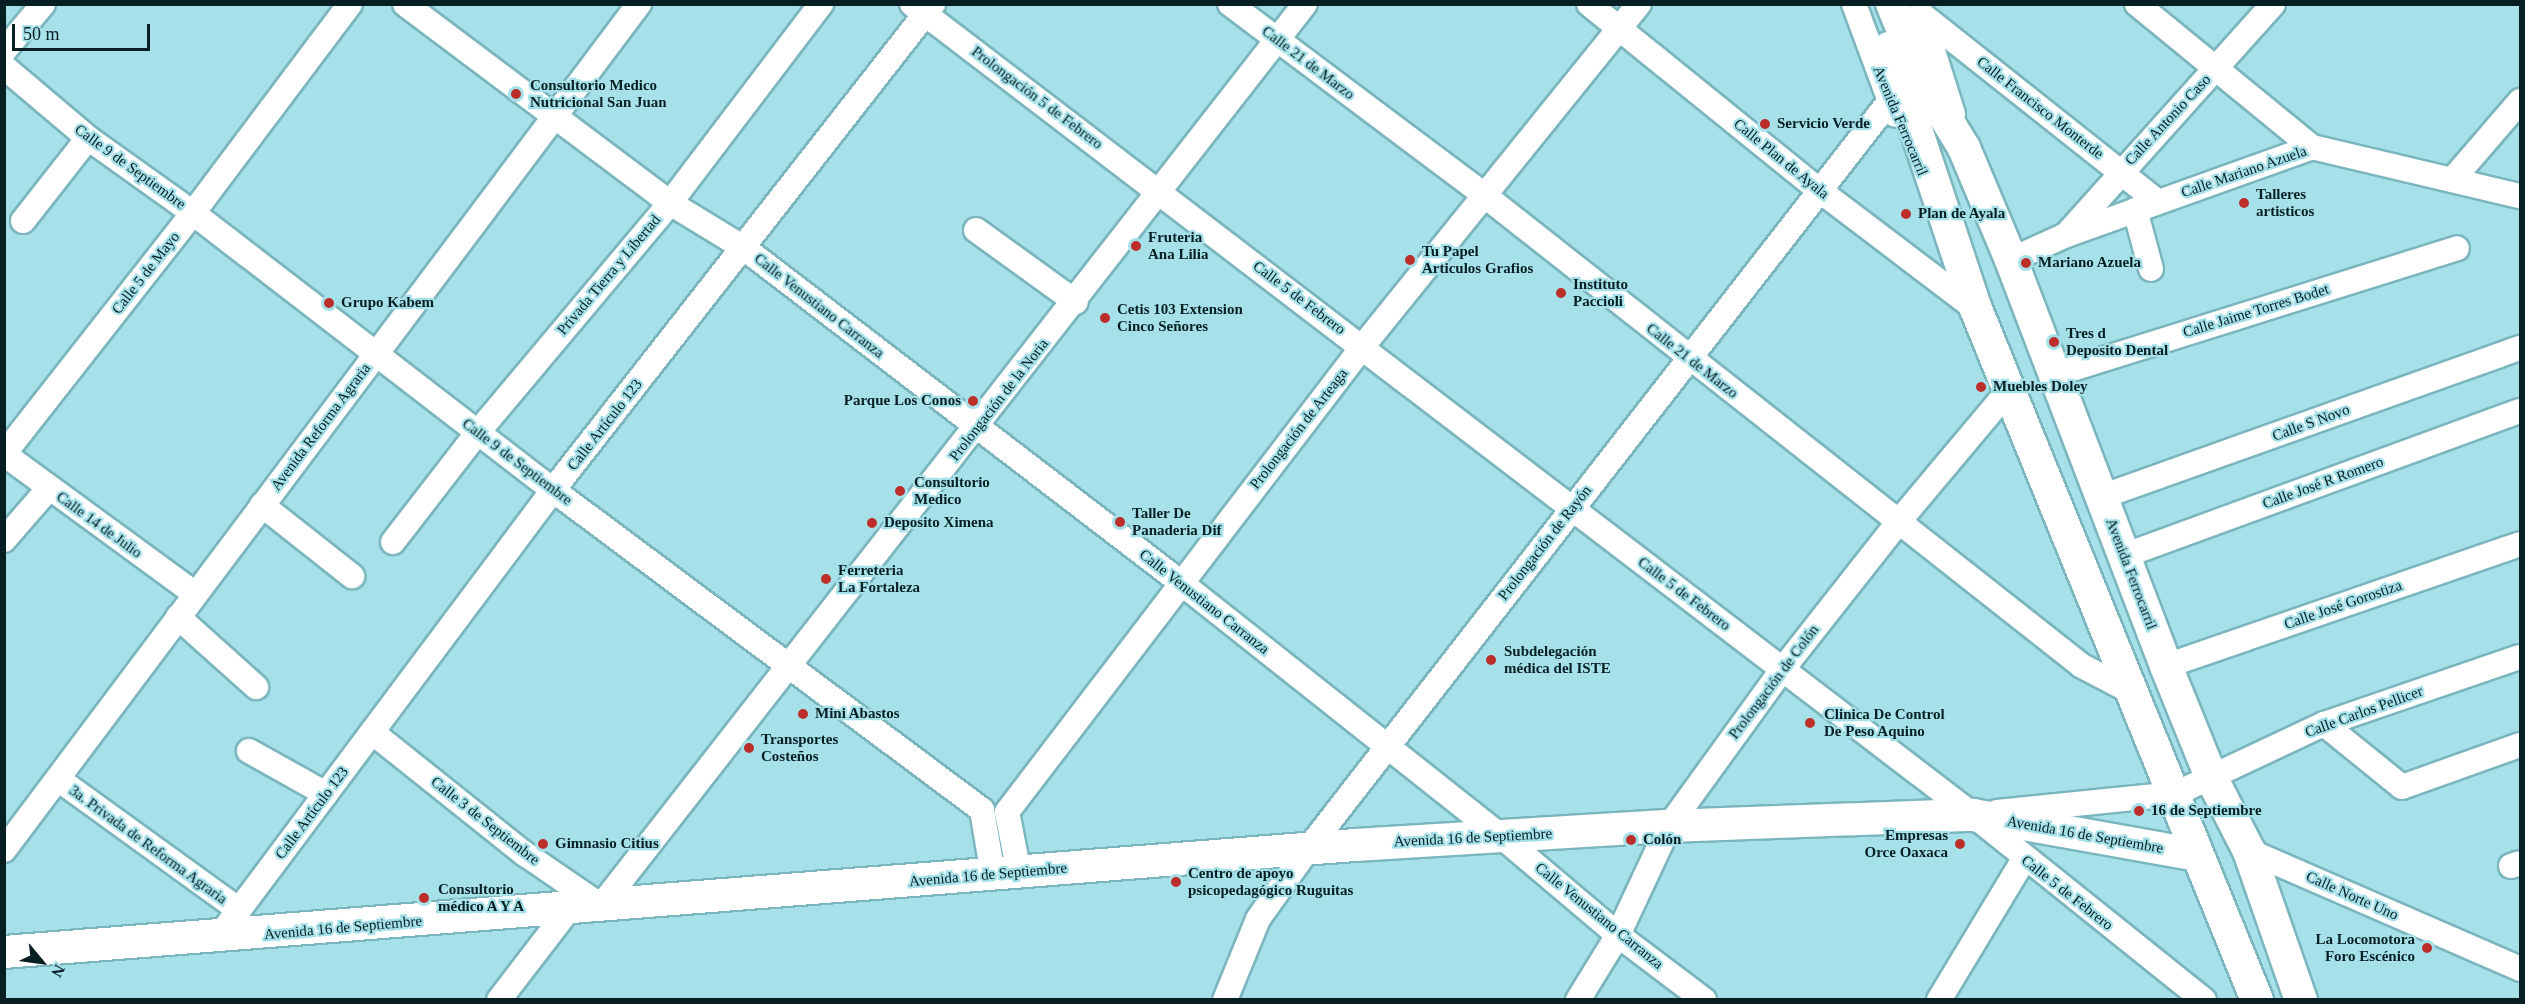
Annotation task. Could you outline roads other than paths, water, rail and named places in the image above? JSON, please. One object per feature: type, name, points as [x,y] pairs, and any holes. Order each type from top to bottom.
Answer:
[{"type":"main road","name":"Avenida Ferrocarril","points":[[1875,4],[1940,194],[1950,237],[1976,309],[2128,690],[2175,794],[2197,855],[2257,999]]},
{"type":"main road","name":"Avenida Ferrocarril","points":[[1892,4],[1925,84],[1964,148],[2011,260],[2101,497],[2126,555],[2166,666],[2211,777],[2249,851],[2301,999]]},
{"type":"main road","name":"Avenida 16 de Septiembre","points":[[4,952],[218,938],[1308,849],[1669,826],[1973,815],[2197,855]]},
{"type":"street","points":[[4,51],[43,4]]},
{"type":"street","name":"Calle 5 de Mayo","points":[[4,454],[193,213],[350,4]]},
{"type":"street","name":"Calle Venustiano Carranza","points":[[405,4],[670,203],[744,248],[976,428],[1180,582],[1384,746],[1501,836],[1618,935],[1704,999]]},
{"type":"street","name":"Avenida Reforma Agraria","points":[[4,850],[639,4]]},
{"type":"street","name":"Privada Tierra y Libertad","points":[[393,542],[478,432],[670,203],[821,4]]},
{"type":"street","name":"Calle 21 de Marzo","points":[[1230,4],[1484,195],[1690,360],[1900,520],[2082,666],[2128,690]]},
{"type":"street","name":"Prolongación de la Noria","points":[[602,906],[1161,193],[1305,4]]},
{"type":"street","name":"Calle Plan de Ayala","points":[[1589,4],[1819,190],[1976,309]]},
{"type":"street","name":"Prolongación de Arteaga","points":[[1006,874],[1007,812],[1180,582],[1363,346],[1639,4]]},
{"type":"street","name":"Avenida Ferrocarril","points":[[1854,4],[1889,102],[1950,237]]},
{"type":"street","points":[[2137,4],[2312,147]]},
{"type":"street","name":"Calle Antonio Caso","points":[[2064,236],[2121,170],[2216,69],[2273,4]]},
{"type":"street","name":"Prolongación 5 de Febrero","points":[[924,8],[1161,193]]},
{"type":"street","name":"Calle Artículo 123","points":[[218,938],[553,490],[744,248],[924,8]]},
{"type":"street","name":"Avenida Ferrocarril","points":[[1920,10],[1964,148]]},
{"type":"street","name":"Calle Francisco Monterde","points":[[1920,10],[2158,202]]},
{"type":"street","name":"Calle 9 de Septiembre","points":[[4,67],[88,138],[193,213],[553,490],[982,810],[1006,874]]},
{"type":"street","points":[[2453,179],[2520,101]]},
{"type":"street","name":"Prolongación de Rayón","points":[[1225,999],[1258,919],[1384,746],[1690,360],[1889,102]]},
{"type":"street","points":[[22,221],[88,138]]},
{"type":"street","name":"Calle Mariano Azuela","points":[[2011,260],[2064,236],[2312,147],[2520,196]]},
{"type":"street","name":"Calle 5 de Febrero","points":[[1161,193],[1973,815],[2024,859],[2197,998]]},
{"type":"street","points":[[2135,210],[2151,269]]},
{"type":"street","points":[[976,230],[1076,302]]},
{"type":"street","name":"Calle Jaime Torres Bodet","points":[[2056,374],[2457,248]]},
{"type":"street","name":"Calle S Novo","points":[[2101,497],[2520,348]]},
{"type":"street","name":"Prolongación de Colón","points":[[1578,999],[1618,935],[1669,826],[1782,670],[1900,520],[2009,390]]},
{"type":"street","name":"Calle José R Romero","points":[[2126,555],[2520,411]]},
{"type":"street","name":"Calle 14 de Julio","points":[[4,454],[195,594]]},
{"type":"street","points":[[6,536],[49,488]]},
{"type":"street","points":[[262,505],[352,576]]},
{"type":"street","name":"Calle José Gorostiza","points":[[2166,666],[2520,544]]},
{"type":"street","points":[[178,617],[256,687]]},
{"type":"street","name":"Calle Carlos Pellicer","points":[[2175,794],[2324,724],[2520,657]]},
{"type":"street","points":[[2324,724],[2402,787],[2520,745]]},
{"type":"street","name":"Calle 3 de Septiembre","points":[[372,732],[525,854],[602,906]]},
{"type":"street","points":[[249,751],[326,794]]},
{"type":"street","name":"3a. Privada de Reforma Agraria","points":[[58,779],[239,910]]},
{"type":"street","name":"Avenida 16 de Septiembre","points":[[1973,815],[2175,794]]},
{"type":"street","name":"Calle Norte Uno","points":[[2249,851],[2520,969]]},
{"type":"street","points":[[1940,999],[2024,859]]},
{"type":"street","points":[[499,999],[568,910]]},
{"type":"place","name":"Consultorio Medico Nutricional San Juan","points":[[516,94]]},
{"type":"place","name":"Servicio Verde","points":[[1765,124]]},
{"type":"place","name":"Talleres artisticos","points":[[2244,203]]},
{"type":"place","name":"Plan de Ayala","points":[[1906,214]]},
{"type":"place","name":"Fruteria Ana Lilia","points":[[1136,246]]},
{"type":"place","name":"Tu Papel Articulos Grafios","points":[[1410,260]]},
{"type":"place","name":"Mariano Azuela","points":[[2026,263]]},
{"type":"place","name":"Instituto Paccioli","points":[[1561,293]]},
{"type":"place","name":"Grupo Kabem","points":[[329,303]]},
{"type":"place","name":"Cetis 103 Extension Cinco Señores","points":[[1105,318]]},
{"type":"place","name":"Tres d Deposito Dental","points":[[2054,342]]},
{"type":"place","name":"Muebles Doley","points":[[1981,387]]},
{"type":"place","name":"Parque Los Conos","points":[[973,401]]},
{"type":"place","name":"Consultorio Medico","points":[[900,491]]},
{"type":"place","name":"Taller De Panaderia Dif","points":[[1120,522]]},
{"type":"place","name":"Deposito Ximena","points":[[872,523]]},
{"type":"place","name":"Ferreteria La Fortaleza","points":[[826,579]]},
{"type":"place","name":"Subdelegación médica del ISTE","points":[[1491,660]]},
{"type":"place","name":"Mini Abastos","points":[[803,714]]},
{"type":"place","name":"Clinica De Control De Peso Aquino","points":[[1810,723]]},
{"type":"place","name":"Transportes Costeños","points":[[749,748]]},
{"type":"place","name":"16 de Septiembre","points":[[2139,811]]},
{"type":"place","name":"Colón","points":[[1631,840]]},
{"type":"place","name":"Gimnasio Citius","points":[[543,844]]},
{"type":"place","name":"Empresas Orce Oaxaca","points":[[1960,844]]},
{"type":"place","name":"Centro de apoyo psicopedagógico Ruguitas","points":[[1176,882]]},
{"type":"place","name":"Consultorio médico A Y A","points":[[424,898]]},
{"type":"place","name":"La Locomotora Foro Escénico","points":[[2427,948]]}]
